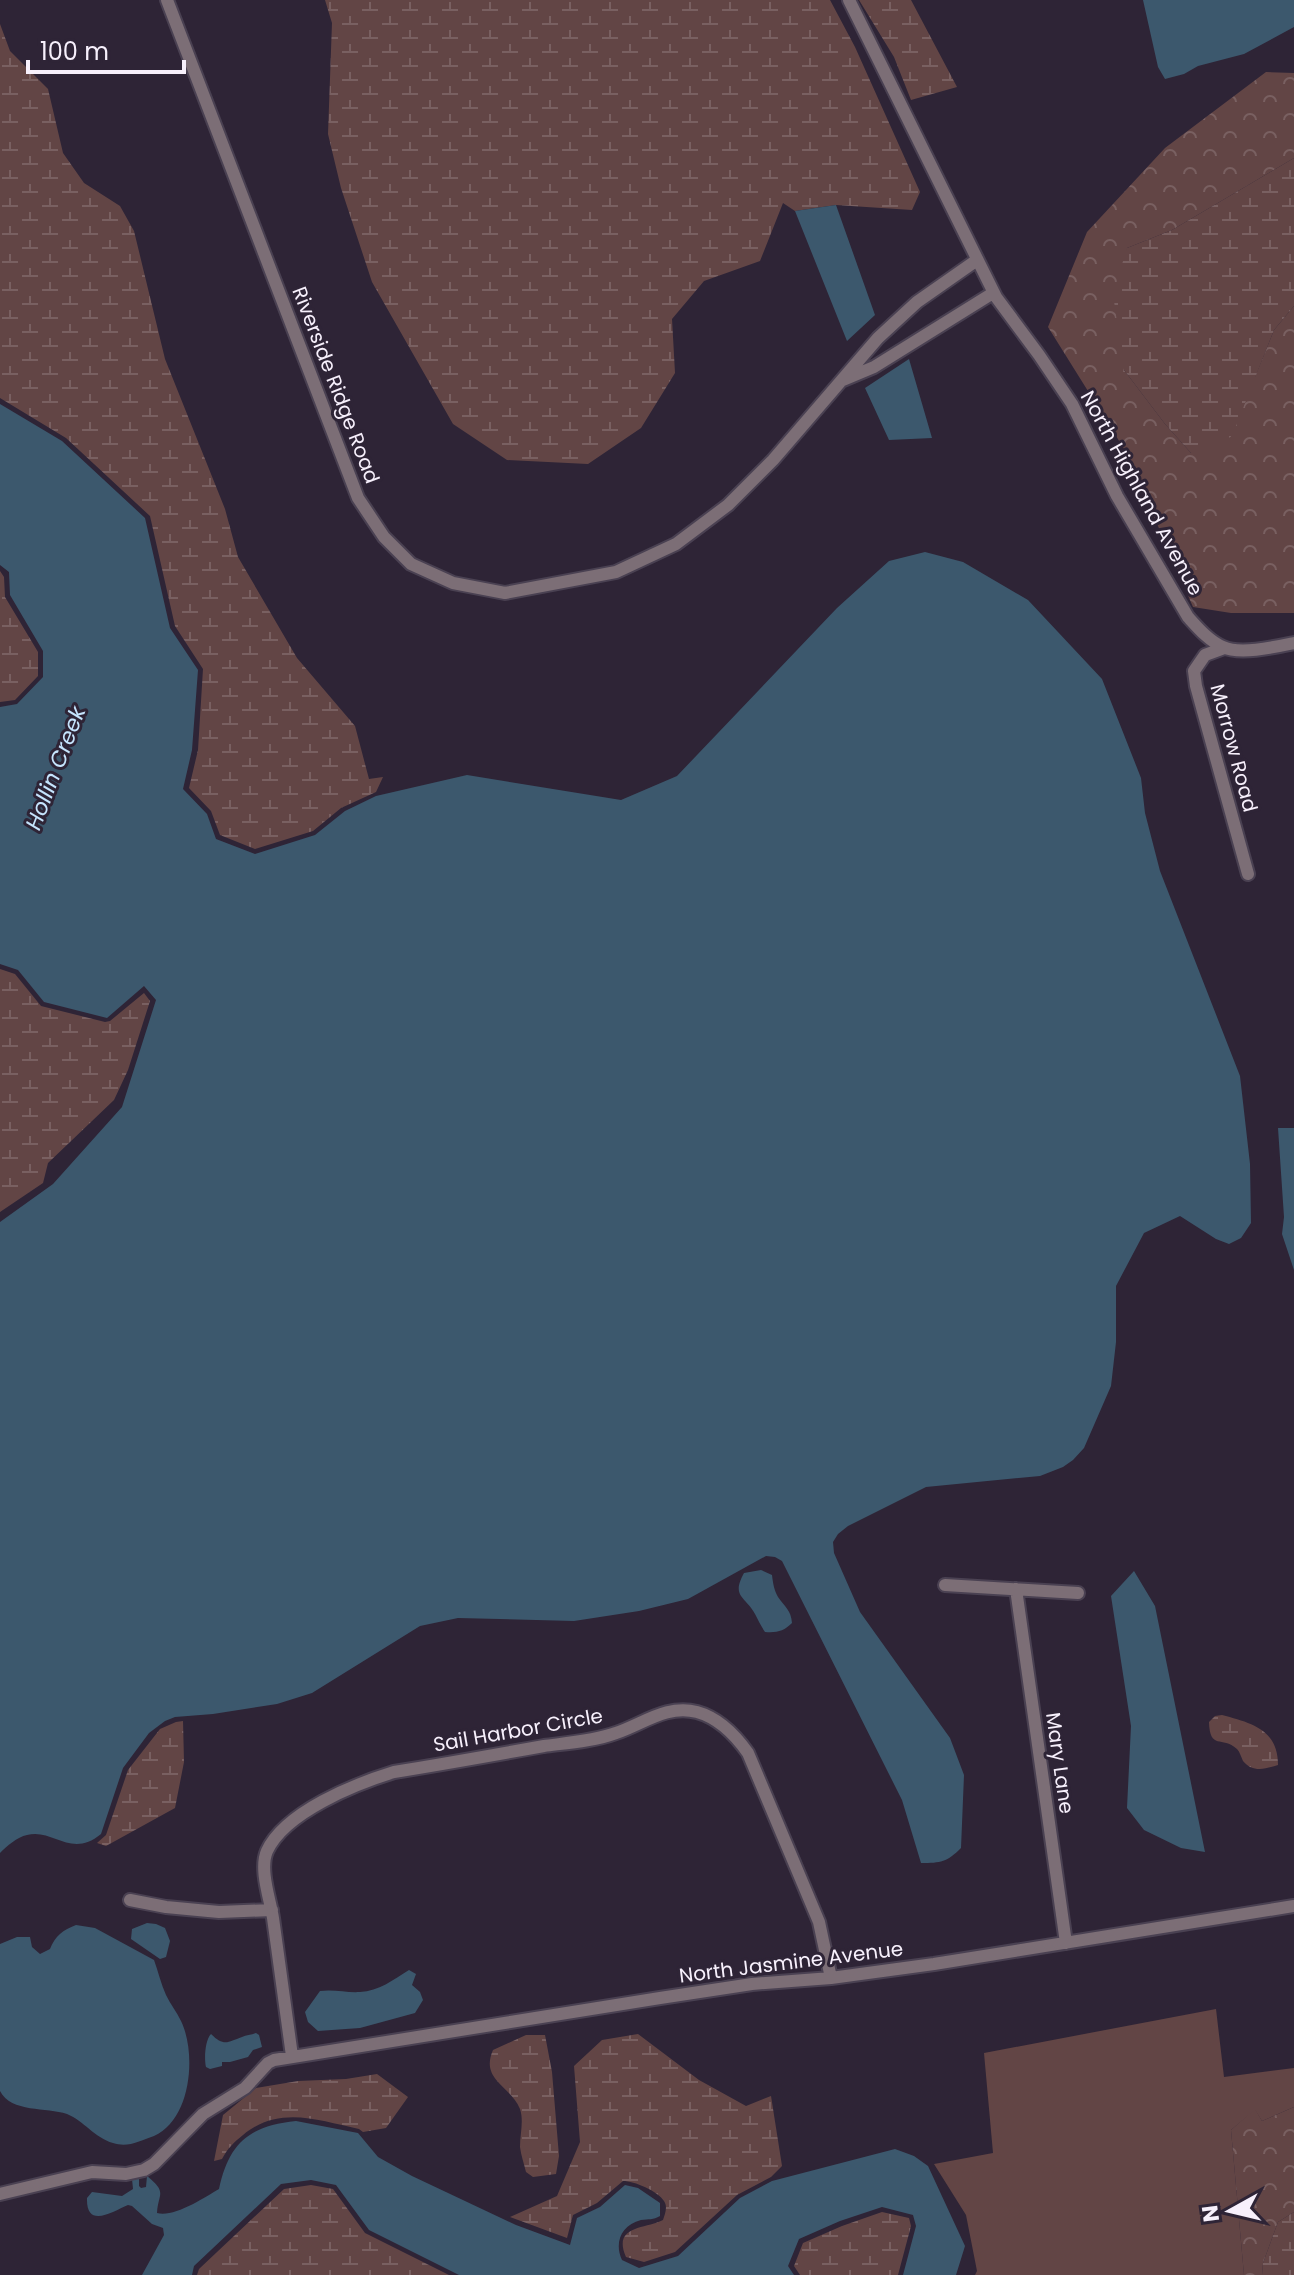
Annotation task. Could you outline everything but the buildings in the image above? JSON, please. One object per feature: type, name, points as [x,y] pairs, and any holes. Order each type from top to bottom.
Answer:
[{"type":"street","name":"Riverside Ridge Road","points":[[167,0],[358,498],[384,537],[411,564],[453,583],[505,593],[616,572],[676,544],[728,505],[773,460],[878,338],[917,302],[977,260]]},
{"type":"street","name":"North Highland Avenue","points":[[849,0],[993,293],[1072,404],[1117,496],[1188,617],[1203,634],[1224,648]]},
{"type":"street","name":"Riverside Ridge Road","points":[[840,381],[874,367],[993,293]]},
{"type":"street","points":[[1224,648],[1251,649],[1294,643]]},
{"type":"street","name":"Morrow Road","points":[[1224,648],[1205,655],[1194,671],[1248,874]]},
{"type":"street","points":[[945,1585],[1078,1593]]},
{"type":"street","name":"Mary Lane","points":[[1016,1589],[1066,1943]]},
{"type":"street","name":"Sail Harbor Circle","points":[[292,2056],[266,1882],[267,1852],[284,1830],[339,1791],[394,1772],[613,1735],[653,1715],[678,1711],[697,1712],[728,1729],[748,1753],[819,1922],[831,1978]]},
{"type":"street","points":[[130,1900],[219,1912],[272,1910]]},
{"type":"street","name":"North Jasmine Avenue","points":[[0,2194],[92,2172],[126,2174],[144,2170],[154,2164],[203,2114],[245,2088],[268,2063],[292,2056],[752,1984],[831,1978],[1294,1906]]},
{"type":"green space","points":[[325,0],[830,0],[855,47],[920,192],[912,210],[836,205],[795,211],[783,203],[760,261],[704,281],[672,319],[675,373],[641,428],[588,464],[507,460],[453,424],[372,282],[341,188],[328,134],[332,23]]},
{"type":"green space","points":[[859,0],[911,0],[957,87],[911,100],[894,57]]},
{"type":"green space","points":[[0,24],[10,51],[48,89],[63,153],[84,183],[120,206],[134,231],[165,359],[225,509],[238,557],[297,658],[355,726],[369,779],[383,777],[376,792],[341,808],[313,831],[255,849],[220,835],[211,811],[189,788],[198,750],[203,669],[175,626],[150,516],[66,438],[0,398]]},
{"type":"green space","points":[[1266,72],[1294,73],[1294,158],[1172,230],[1127,248],[1124,370],[1191,453],[1255,377],[1274,330],[1294,306],[1294,613],[1231,613],[1193,607],[1126,452],[1048,327],[1087,232],[1165,148]]},
{"type":"green space","points":[[1294,158],[1294,306],[1274,330],[1232,436],[1207,451],[1191,453],[1124,370],[1113,294],[1127,248],[1172,230]]},
{"type":"green space","points":[[0,571],[4,577],[5,597],[38,652],[38,676],[15,700],[0,702]]},
{"type":"green space","points":[[0,969],[15,974],[41,1006],[105,1022],[144,993],[150,1001],[128,1070],[114,1100],[48,1163],[43,1183],[0,1212]]},
{"type":"green space","points":[[1215,1716],[1243,1721],[1268,1735],[1277,1753],[1278,1765],[1255,1769],[1243,1761],[1232,1745],[1214,1740],[1209,1722]]},
{"type":"green space","points":[[183,1721],[184,1762],[175,1808],[106,1846],[97,1843],[106,1835],[128,1770],[160,1729]]},
{"type":"green space","points":[[1216,2009],[1224,2077],[1294,2068],[1294,2107],[1262,2121],[1255,2110],[1231,2130],[1244,2275],[975,2275],[977,2271],[966,2215],[934,2164],[993,2153],[984,2053]]},
{"type":"green space","points":[[638,2034],[699,2080],[746,2106],[771,2096],[782,2166],[771,2177],[737,2195],[675,2252],[644,2262],[626,2257],[623,2239],[633,2230],[663,2220],[666,2208],[661,2197],[639,2185],[623,2181],[597,2203],[573,2215],[567,2238],[510,2217],[557,2196],[580,2142],[574,2066],[602,2040]]},
{"type":"green space","points":[[526,2035],[545,2035],[552,2072],[559,2156],[556,2174],[533,2177],[526,2172],[520,2147],[520,2109],[490,2068],[493,2050]]},
{"type":"green space","points":[[377,2074],[408,2097],[386,2128],[363,2132],[299,2117],[271,2120],[243,2135],[222,2159],[214,2161],[223,2115],[256,2088]]},
{"type":"green space","points":[[1294,2107],[1294,2212],[1278,2222],[1263,2263],[1262,2275],[1244,2275],[1231,2130],[1255,2109],[1262,2121]]},
{"type":"green space","points":[[311,2185],[333,2189],[365,2233],[449,2275],[197,2275],[199,2269],[284,2189]]},
{"type":"green space","points":[[882,2212],[909,2218],[911,2226],[898,2275],[800,2275],[794,2266],[803,2243]]},
{"type":"green space","points":[[1294,2212],[1294,2275],[1262,2275],[1263,2263],[1278,2222]]},
{"type":"water","points":[[1143,0],[1294,0],[1294,27],[1244,54],[1198,66],[1165,79],[1158,67]]},
{"type":"water","points":[[836,205],[875,315],[847,341],[795,211]]},
{"type":"water","points":[[909,359],[932,438],[889,440],[865,388]]},
{"type":"water","name":"Hollin Creek","points":[[0,404],[62,441],[145,518],[170,628],[198,670],[192,750],[183,789],[207,814],[216,839],[255,854],[315,835],[345,811],[376,796],[467,775],[621,800],[677,776],[837,608],[889,561],[925,552],[963,562],[1028,600],[1102,679],[1141,778],[1145,813],[1160,871],[1240,1076],[1250,1164],[1251,1223],[1241,1238],[1229,1244],[1180,1216],[1144,1233],[1116,1286],[1116,1342],[1111,1386],[1084,1448],[1073,1460],[1040,1476],[926,1487],[848,1526],[833,1542],[834,1553],[860,1612],[950,1738],[964,1775],[961,1848],[952,1856],[939,1862],[921,1863],[902,1800],[782,1561],[766,1556],[688,1599],[639,1611],[574,1621],[458,1618],[420,1626],[312,1693],[277,1704],[175,1717],[149,1733],[123,1768],[101,1834],[80,1844],[45,1835],[27,1835],[0,1853],[0,1222],[53,1184],[122,1107],[156,1000],[144,986],[107,1018],[44,1002],[18,970],[0,964],[0,707],[17,704],[43,677],[43,651],[10,595],[9,572],[0,565]]},
{"type":"water","points":[[1278,1128],[1294,1128],[1294,1270],[1282,1234],[1284,1217]]},
{"type":"water","points":[[761,1570],[772,1575],[777,1594],[790,1615],[792,1623],[780,1631],[765,1632],[739,1592],[744,1573]]},
{"type":"water","points":[[1134,1571],[1155,1606],[1205,1852],[1181,1848],[1144,1830],[1127,1808],[1131,1726],[1111,1596]]},
{"type":"water","points":[[147,1923],[165,1928],[170,1941],[166,1957],[160,1959],[131,1939],[132,1929]]},
{"type":"water","points":[[76,1925],[95,1928],[154,1960],[166,1995],[186,2035],[189,2051],[187,2085],[176,2116],[154,2136],[134,2143],[124,2145],[107,2141],[67,2114],[12,2103],[0,2091],[0,1944],[17,1937],[30,1937],[32,1947],[40,1954],[50,1949],[60,1934]]},
{"type":"water","points":[[409,1970],[416,1974],[412,1985],[423,2000],[415,2013],[360,2028],[318,2031],[308,2022],[305,2012],[320,1991],[373,1990]]},
{"type":"water","points":[[256,2033],[262,2047],[253,2050],[248,2057],[222,2062],[222,2066],[210,2069],[206,2067],[207,2041],[211,2034],[219,2041],[226,2042]]},
{"type":"water","points":[[296,2121],[358,2133],[378,2157],[412,2176],[516,2225],[570,2245],[577,2218],[600,2207],[625,2185],[638,2188],[660,2203],[660,2216],[634,2222],[624,2230],[619,2241],[622,2260],[639,2268],[678,2256],[740,2198],[772,2181],[895,2149],[914,2156],[928,2166],[965,2246],[956,2275],[903,2275],[916,2226],[913,2215],[882,2207],[799,2239],[788,2266],[794,2275],[459,2275],[369,2230],[336,2185],[311,2180],[281,2184],[194,2266],[192,2275],[142,2275],[164,2235],[163,2228],[152,2224],[132,2206],[101,2216],[95,2216],[88,2207],[87,2198],[92,2192],[122,2196],[133,2189],[132,2179],[139,2178],[139,2186],[146,2187],[147,2176],[160,2190],[157,2213],[180,2210],[219,2189],[229,2160],[244,2140],[266,2127]]}]
